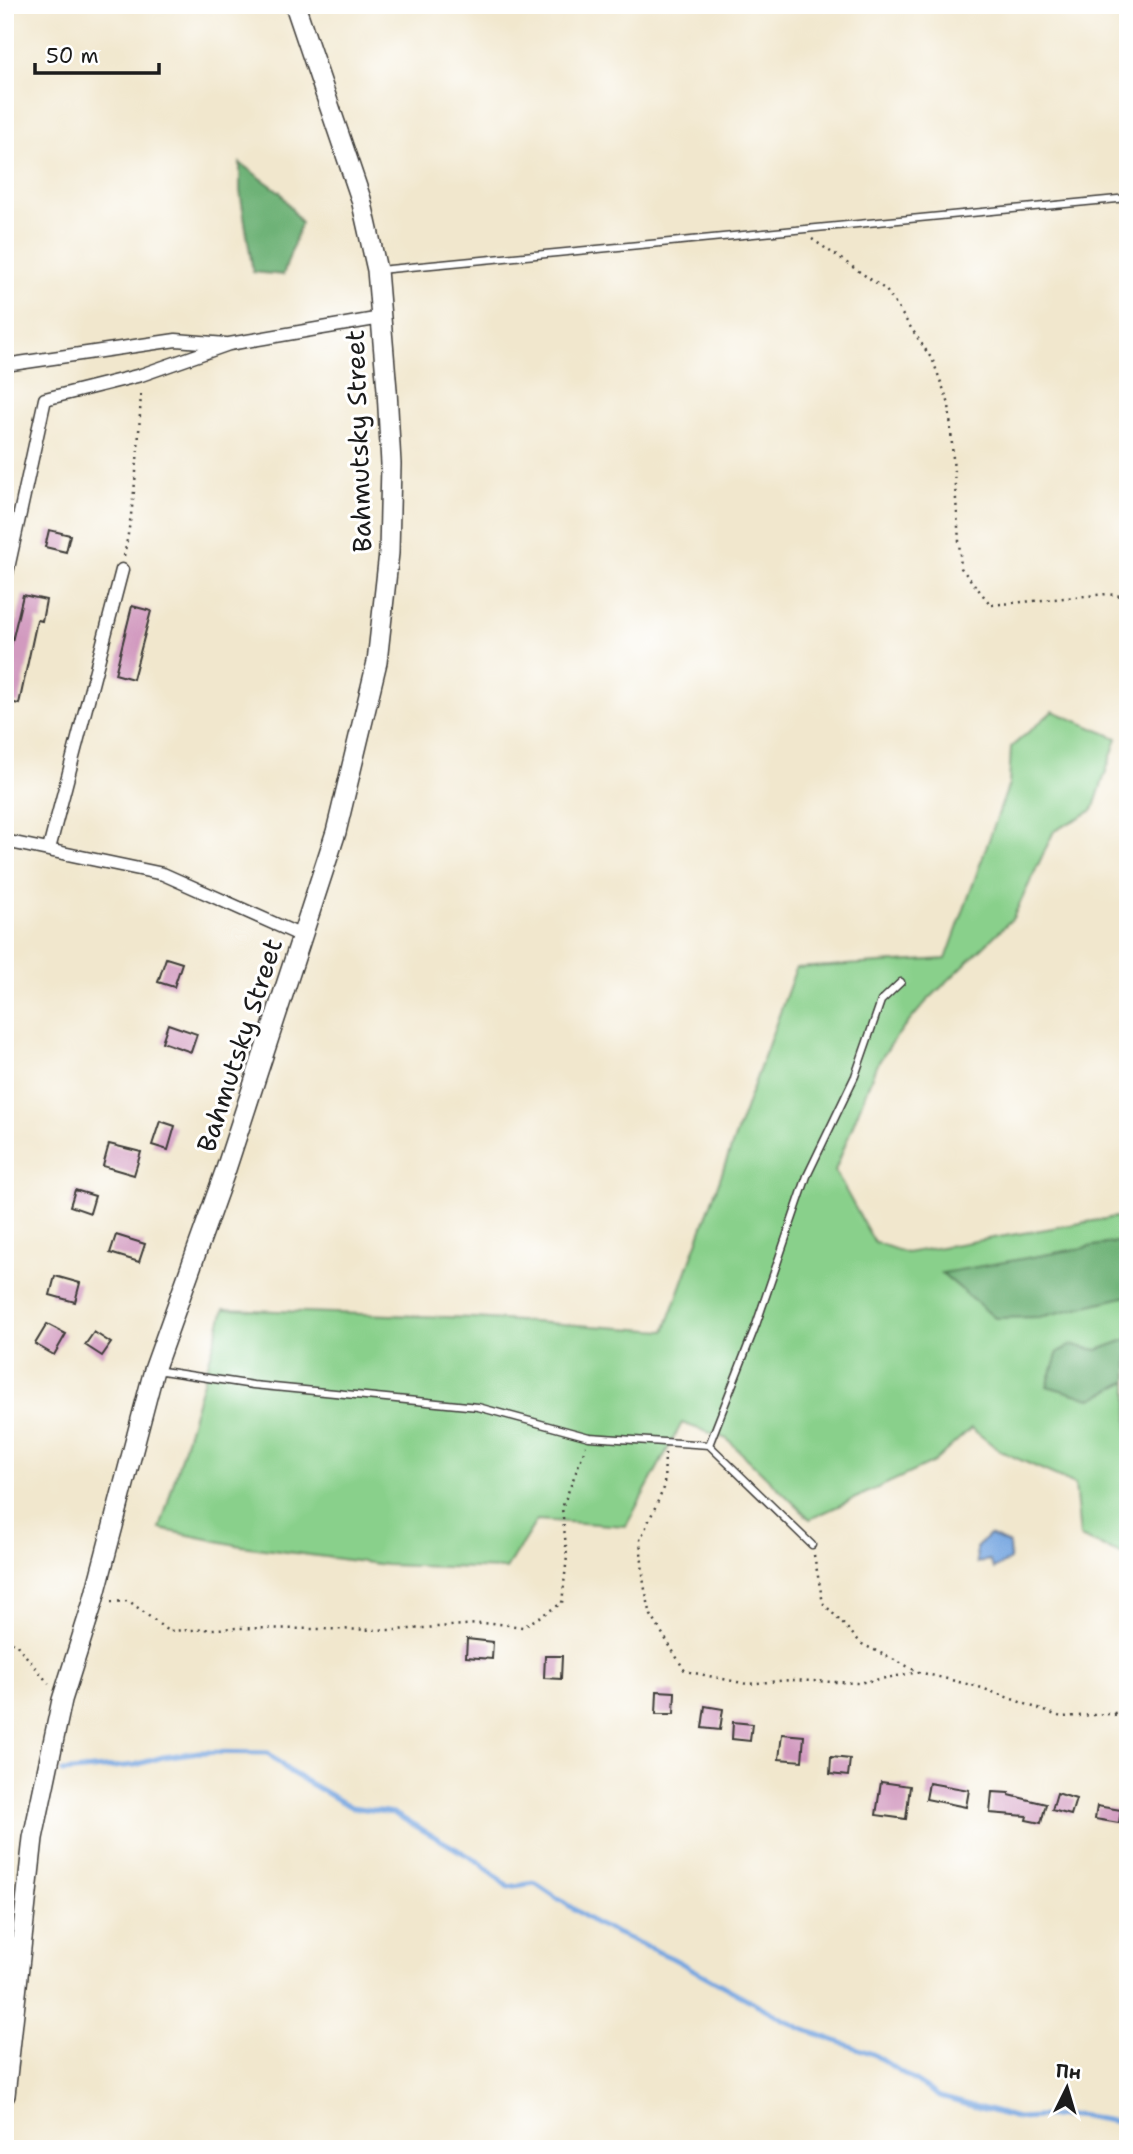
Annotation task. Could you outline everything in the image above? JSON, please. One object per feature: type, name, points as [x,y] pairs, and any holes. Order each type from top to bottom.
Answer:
[{"type":"main road","name":"Bahmutsky Street","points":[[5,2095],[33,1838],[62,1700],[93,1602],[154,1370],[226,1169],[337,832],[377,663],[389,553],[390,478],[387,390],[377,270],[361,199],[295,5]]},
{"type":"street","points":[[5,582],[45,399],[141,375],[229,344],[381,318]]},
{"type":"street","points":[[5,365],[176,340],[229,344]]},
{"type":"street","points":[[49,849],[122,570]]},
{"type":"street","points":[[5,841],[163,874],[302,936]]},
{"type":"lane","points":[[377,270],[1128,198]]},
{"type":"lane","points":[[709,1445],[756,1325],[807,1176],[855,1076],[881,1001],[901,982]]},
{"type":"lane","points":[[154,1370],[253,1385],[478,1407],[589,1437],[709,1445],[812,1545]]},
{"type":"path","points":[[798,229],[886,290],[933,361],[949,404],[961,568],[991,605],[1107,594],[1128,597]]},
{"type":"path","points":[[122,570],[139,450],[141,375]]},
{"type":"path","points":[[93,1602],[129,1601],[168,1631],[237,1628],[396,1630],[492,1623],[523,1627],[562,1603],[567,1556],[562,1508],[589,1437]]},
{"type":"path","points":[[665,1443],[664,1488],[640,1540],[644,1585],[651,1615],[685,1671],[747,1684],[790,1680],[858,1683],[919,1672]]},
{"type":"path","points":[[812,1545],[823,1603],[862,1644],[919,1672],[979,1687],[1062,1717],[1128,1710]]},
{"type":"path","points":[[5,1638],[16,1644],[62,1700]]},
{"type":"path","points":[[1110,1714],[1128,1718]]},
{"type":"green space","points":[[240,163],[280,192],[301,223],[283,275],[253,272],[240,191]]},
{"type":"green space","points":[[1053,711],[1117,738],[1093,810],[1054,831],[1013,918],[926,1002],[896,1037],[876,1066],[835,1171],[874,1242],[906,1253],[1128,1215],[1128,1540],[1123,1555],[1080,1537],[1075,1484],[1000,1451],[971,1428],[934,1462],[810,1519],[727,1439],[682,1423],[626,1526],[537,1520],[506,1569],[386,1565],[241,1546],[160,1529],[224,1309],[474,1318],[665,1331],[796,968],[946,959],[1009,784],[1011,747]]},
{"type":"green space","points":[[1128,1240],[1128,1296],[1040,1317],[995,1318],[942,1273]]},
{"type":"green space","points":[[1128,1339],[1128,1381],[1092,1399],[1047,1386],[1058,1352],[1071,1345],[1098,1350]]},
{"type":"water","points":[[989,1535],[1009,1544],[1010,1560],[994,1569],[989,1560],[977,1563],[976,1548]]},
{"type":"building","points":[[49,530],[70,535],[66,552],[45,547]]},
{"type":"building","points":[[23,595],[46,600],[42,621],[37,620],[19,704],[5,701],[5,671]]},
{"type":"building","points":[[132,606],[151,611],[133,679],[115,674]]},
{"type":"building","points":[[166,958],[182,963],[174,987],[158,982]]},
{"type":"building","points":[[168,1024],[197,1034],[191,1052],[162,1042]]},
{"type":"building","points":[[160,1121],[175,1126],[168,1150],[152,1145]]},
{"type":"building","points":[[109,1144],[141,1152],[134,1175],[103,1166]]},
{"type":"building","points":[[75,1190],[95,1196],[90,1213],[70,1206]]},
{"type":"building","points":[[116,1235],[145,1244],[139,1262],[110,1253]]},
{"type":"building","points":[[55,1276],[80,1283],[75,1302],[50,1295]]},
{"type":"building","points":[[47,1324],[66,1334],[54,1355],[35,1344]]},
{"type":"building","points":[[94,1332],[111,1343],[102,1356],[85,1345]]},
{"type":"building","points":[[467,1639],[493,1642],[492,1659],[466,1657]]},
{"type":"building","points":[[545,1656],[562,1656],[561,1679],[544,1678]]},
{"type":"building","points":[[657,1691],[675,1692],[674,1714],[656,1714]]},
{"type":"building","points":[[705,1706],[723,1709],[720,1730],[702,1728]]},
{"type":"building","points":[[733,1722],[752,1724],[750,1741],[732,1739]]},
{"type":"building","points":[[782,1734],[804,1736],[802,1761],[779,1759]]},
{"type":"building","points":[[831,1757],[850,1759],[848,1776],[830,1774]]},
{"type":"building","points":[[881,1782],[910,1786],[906,1819],[876,1815]]},
{"type":"building","points":[[929,1783],[969,1790],[966,1807],[926,1799]]},
{"type":"building","points":[[992,1792],[1009,1793],[1046,1804],[1041,1823],[1026,1820],[1027,1816],[990,1813]]},
{"type":"building","points":[[1057,1793],[1076,1799],[1071,1815],[1052,1810]]},
{"type":"building","points":[[1097,1806],[1121,1810],[1119,1823],[1095,1819]]},
{"type":"waterway","points":[[62,1772],[135,1765],[163,1757],[199,1752],[268,1753],[290,1772],[351,1807],[393,1813],[479,1862],[508,1887],[535,1883],[596,1924],[672,1958],[800,2028],[873,2054],[940,2097],[1017,2118],[1078,2115],[1128,2124]]}]
